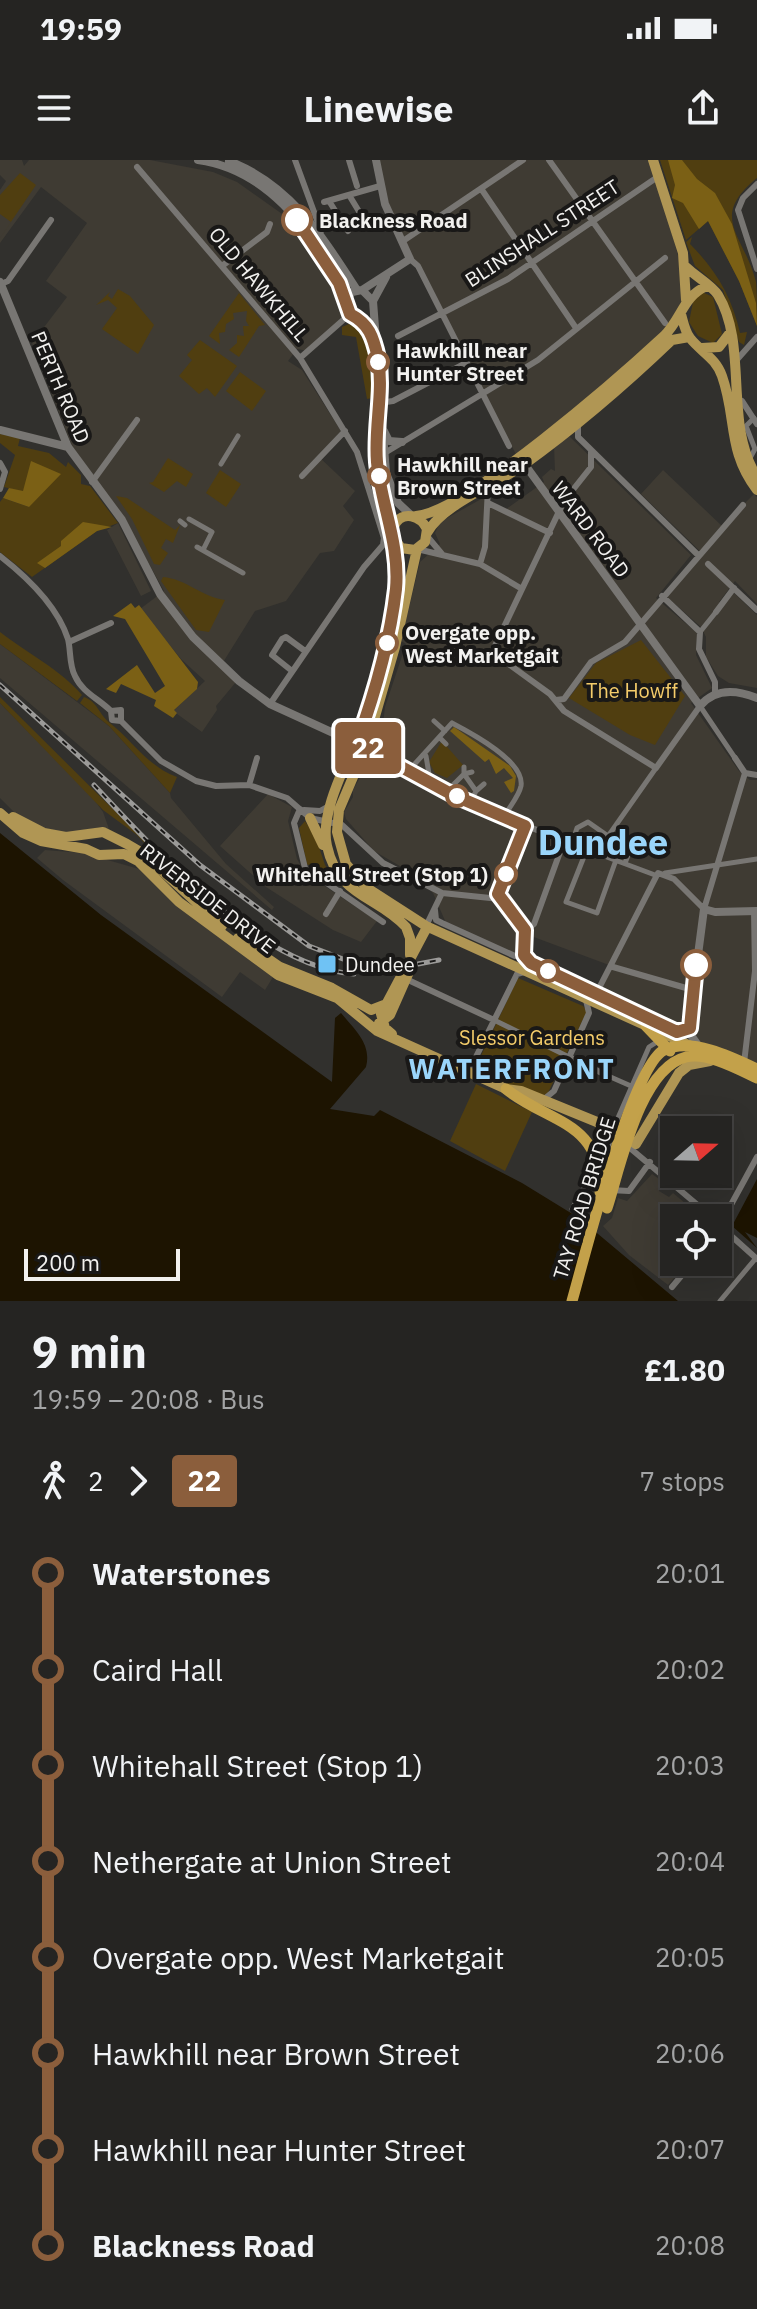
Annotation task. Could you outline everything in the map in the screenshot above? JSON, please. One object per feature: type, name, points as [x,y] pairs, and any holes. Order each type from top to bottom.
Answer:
[{"type":"highway","points":[[646,1026],[664,1044],[670,1058],[653,1082]]},
{"type":"highway","points":[[664,1044],[697,1048],[757,1069]]},
{"type":"highway","name":"TAY ROAD BRIDGE","points":[[572,1301],[621,1127],[649,1064],[664,1044]]},
{"type":"highway","name":"TAY ROAD BRIDGE","points":[[579,1301],[621,1127],[653,1082],[683,1058],[697,1057],[712,1061]]},
{"type":"highway","points":[[712,1061],[757,1078]]},
{"type":"highway","points":[[506,1089],[562,1119],[587,1142],[599,1172],[599,1208]]},
{"type":"main road","points":[[332,860],[329,806],[361,745],[395,647],[417,549],[445,513],[524,465],[648,352],[681,314],[686,300],[686,267],[653,160]]},
{"type":"main road","points":[[686,267],[718,294],[732,346],[741,439],[756,472]]},
{"type":"main road","points":[[686,300],[707,286]]},
{"type":"main road","points":[[681,314],[689,337],[716,363],[723,378],[732,441],[738,460],[757,490]]},
{"type":"main road","points":[[702,348],[719,347],[729,334]]},
{"type":"main road","points":[[410,955],[410,938],[402,922],[364,892],[346,864],[331,823],[362,759],[361,745],[390,629],[397,573],[393,536],[399,520],[433,512],[497,472],[575,419],[672,340],[689,337]]},
{"type":"main road","points":[[413,516],[424,522],[427,534]]},
{"type":"main road","points":[[393,536],[402,549],[417,549]]},
{"type":"main road","name":"RIVERSIDE DRIVE","points":[[0,810],[44,833],[66,837],[103,832],[144,854],[214,920],[280,967],[332,988],[371,1010],[384,1005]]},
{"type":"main road","name":"RIVERSIDE DRIVE","points":[[0,810],[33,838],[92,850],[99,855],[124,854],[138,861],[179,902],[263,965],[299,985],[337,998],[377,1031],[397,1037],[506,1089],[577,1116]]},
{"type":"main road","points":[[310,818],[346,882],[425,928],[524,972],[591,997],[697,1048]]},
{"type":"main road","points":[[92,850],[90,842],[96,833]]},
{"type":"main road","name":"RIVERSIDE DRIVE","points":[[107,853],[113,846],[111,837]]},
{"type":"main road","points":[[381,1022],[384,1005],[425,928]]},
{"type":"main road","points":[[367,1023],[381,1022],[390,1015],[425,928]]},
{"type":"main road","points":[[381,1022],[397,1037]]},
{"type":"main road","points":[[636,1144],[679,1073],[689,1065],[712,1061]]},
{"type":"main road","points":[[577,1116],[621,1127],[624,1142],[636,1144]]},
{"type":"main road","points":[[577,1116],[614,1129],[636,1144]]},
{"type":"street","points":[[198,160],[226,166],[254,180],[324,238]]},
{"type":"street","points":[[224,160],[266,179],[299,216],[339,283],[350,314]]},
{"type":"street","points":[[295,160],[324,238],[359,290],[373,304],[378,359],[377,464],[393,536]]},
{"type":"street","points":[[349,160],[357,186]]},
{"type":"street","points":[[376,160],[380,186],[410,259],[418,266],[509,446]]},
{"type":"street","points":[[403,241],[523,160]]},
{"type":"street","points":[[549,160],[590,222],[665,323]]},
{"type":"street","name":"OLD HAWKHILL","points":[[137,167],[300,358],[363,466],[383,545],[305,651]]},
{"type":"street","name":"BLINSHALL STREET","points":[[398,336],[532,262],[659,176]]},
{"type":"street","points":[[757,184],[743,198],[738,210],[757,269]]},
{"type":"street","points":[[348,231],[326,201],[380,186]]},
{"type":"street","points":[[482,190],[576,328]]},
{"type":"street","points":[[299,216],[304,191]]},
{"type":"street","points":[[349,195],[366,223],[373,219]]},
{"type":"street","points":[[0,283],[8,281],[51,220]]},
{"type":"street","points":[[222,266],[267,232],[270,224]]},
{"type":"street","points":[[383,454],[538,360],[665,258]]},
{"type":"street","points":[[346,301],[410,259]]},
{"type":"street","points":[[361,318],[373,304],[386,277]]},
{"type":"street","name":"PERTH ROAD","points":[[0,283],[68,447],[127,529],[152,582],[203,648],[270,704],[361,745],[480,807]]},
{"type":"street","points":[[300,358],[350,314]]},
{"type":"street","points":[[350,314],[361,318],[371,334],[378,359]]},
{"type":"street","points":[[734,363],[757,337]]},
{"type":"street","points":[[732,346],[746,350]]},
{"type":"street","points":[[379,407],[466,363]]},
{"type":"street","points":[[742,401],[756,421],[746,426],[755,449],[750,458]]},
{"type":"street","points":[[379,407],[386,439],[402,442]]},
{"type":"street","points":[[379,407],[383,454],[395,497],[413,516]]},
{"type":"street","points":[[575,419],[578,437],[698,555]]},
{"type":"street","points":[[92,482],[137,420]]},
{"type":"street","points":[[0,430],[68,447]]},
{"type":"street","points":[[302,476],[345,431]]},
{"type":"street","points":[[221,464],[238,436]]},
{"type":"street","points":[[591,450],[591,467],[564,501],[492,652],[556,700],[564,711],[656,768]]},
{"type":"street","points":[[524,465],[526,451]]},
{"type":"street","points":[[0,463],[5,472],[0,489]]},
{"type":"street","points":[[591,467],[606,464]]},
{"type":"street","name":"WARD ROAD","points":[[524,465],[700,706]]},
{"type":"street","points":[[481,564],[488,488]]},
{"type":"street","points":[[550,501],[564,501]]},
{"type":"street","points":[[488,503],[550,533]]},
{"type":"street","points":[[556,700],[564,699],[591,662],[625,642],[734,510],[743,505]]},
{"type":"street","points":[[185,522],[212,532],[200,548],[243,573]]},
{"type":"street","points":[[427,534],[442,554]]},
{"type":"street","points":[[417,549],[481,564],[522,589]]},
{"type":"street","points":[[0,556],[22,573],[45,600],[69,642],[75,677],[82,688],[111,711],[112,720],[121,721],[161,761],[196,781],[216,786],[249,785],[287,798],[310,818],[331,823],[353,836],[377,859],[442,893],[500,899]]},
{"type":"street","points":[[708,564],[757,610]]},
{"type":"street","points":[[700,632],[734,588]]},
{"type":"street","points":[[662,596],[700,632],[703,663],[715,682],[715,694]]},
{"type":"street","points":[[69,642],[111,623]]},
{"type":"street","points":[[270,704],[292,671],[305,651],[283,637],[272,653],[292,671]]},
{"type":"street","points":[[597,852],[700,706],[715,694],[730,692],[757,698]]},
{"type":"street","points":[[700,706],[745,773],[757,775]]},
{"type":"street","points":[[434,721],[445,731]]},
{"type":"street","points":[[411,768],[426,755],[452,721],[512,760],[519,772],[521,785],[505,815]]},
{"type":"street","points":[[440,738],[446,744]]},
{"type":"street","points":[[486,752],[492,747]]},
{"type":"street","points":[[362,759],[377,753]]},
{"type":"street","points":[[426,755],[429,774]]},
{"type":"street","points":[[249,785],[257,758]]},
{"type":"street","points":[[464,771],[472,772]]},
{"type":"street","points":[[452,786],[464,771]]},
{"type":"street","points":[[464,771],[475,794],[484,784]]},
{"type":"street","points":[[697,1048],[688,1031],[704,909],[745,773]]},
{"type":"street","points":[[300,809],[313,811],[329,806]]},
{"type":"street","points":[[480,807],[655,875],[757,859]]},
{"type":"street","points":[[300,809],[294,823],[305,868],[383,922]]},
{"type":"street","points":[[572,843],[577,826],[587,821],[608,836]]},
{"type":"street","points":[[435,910],[436,920],[515,956],[524,955],[525,930],[500,899],[498,892],[525,826]]},
{"type":"street","points":[[338,842],[346,835],[353,836]]},
{"type":"street","points":[[525,930],[534,924],[564,841]]},
{"type":"street","points":[[587,849],[566,902],[597,913],[616,860]]},
{"type":"street","points":[[625,863],[629,853]]},
{"type":"street","points":[[665,873],[704,909],[715,912],[756,911],[754,986],[744,1063]]},
{"type":"street","points":[[563,1110],[554,1098],[554,1091],[589,1013],[591,997],[610,968],[655,875]]},
{"type":"street","points":[[326,914],[340,891]]},
{"type":"street","points":[[425,928],[442,893]]},
{"type":"street","points":[[610,968],[693,990]]},
{"type":"street","points":[[469,1071],[517,974],[524,972]]},
{"type":"street","points":[[406,979],[631,1086]]},
{"type":"street","points":[[591,997],[677,1032],[688,1031]]},
{"type":"street","points":[[602,1163],[621,1127],[613,1123],[649,1047],[664,1044]]},
{"type":"street","points":[[542,1101],[554,1091]]},
{"type":"street","points":[[624,1142],[697,1204]]},
{"type":"street","points":[[636,1144],[649,1161]]},
{"type":"street","points":[[732,1204],[757,1157]]},
{"type":"street","points":[[583,1183],[625,1192],[634,1187],[649,1161]]},
{"type":"street","points":[[572,1209],[583,1183],[594,1170]]},
{"type":"street","points":[[720,1301],[757,1259],[732,1237]]},
{"type":"street","points":[[672,1287],[681,1276]]},
{"type":"shaded area","points":[[0,160],[22,160],[24,166],[29,160],[150,160],[213,172],[237,182],[285,216],[338,291],[343,310],[341,320],[309,351],[297,349],[288,361],[302,370],[341,431],[318,456],[355,491],[343,506],[354,520],[334,551],[320,553],[286,601],[255,611],[222,664],[236,682],[216,706],[217,710],[202,732],[173,711],[205,681],[181,659],[140,609],[164,591],[128,526],[74,451],[32,343],[67,297],[46,281],[87,223],[41,187],[0,243],[0,190],[6,181],[0,175]]},
{"type":"shaded area","points":[[376,160],[651,160],[687,287],[677,322],[518,458],[392,220]]},
{"type":"shaded area","points":[[668,160],[682,160],[697,179],[715,193],[732,224],[756,303],[757,326],[739,281],[708,221],[699,229],[683,203],[672,198],[675,185]]},
{"type":"shaded area","points":[[568,435],[691,555],[656,598],[697,633],[696,655],[712,688],[691,703],[739,771],[750,780],[757,780],[757,1064],[724,1056],[684,1032],[596,994],[609,965],[531,936],[527,937],[524,955],[515,956],[446,923],[433,893],[405,869],[374,851],[346,819],[344,812],[353,797],[353,790],[381,741],[385,707],[406,644],[401,641],[420,562],[440,544],[435,533],[440,522],[483,498],[502,512],[544,482],[542,477],[551,469],[555,471],[554,446]]},
{"type":"shaded area","points":[[31,461],[61,474],[29,507],[3,498],[9,488],[23,491]]},
{"type":"shaded area","points":[[663,470],[722,526],[754,494],[757,497],[757,604],[735,581],[719,602],[723,606],[734,593],[757,615],[757,688],[729,683],[718,676],[706,657],[706,637],[701,627],[667,597],[703,554],[641,494]]},
{"type":"shaded area","points":[[83,522],[112,527],[97,531],[45,568],[37,563],[61,546],[61,541]]},
{"type":"shaded area","points":[[118,523],[151,591],[141,596],[107,530]]},
{"type":"shaded area","points":[[131,603],[135,608],[139,605],[198,682],[197,689],[174,710],[177,713],[173,718],[154,706],[156,700],[121,684],[116,693],[106,689],[137,665],[155,693],[165,686],[125,619],[113,616]]},
{"type":"shaded area","points":[[0,644],[109,726],[170,793],[226,864],[274,907],[272,910],[0,678]]},
{"type":"shaded area","points":[[0,703],[93,798],[103,812],[109,829],[101,827],[63,834],[18,816],[0,798]]},
{"type":"shaded area","points":[[454,727],[510,766],[516,776],[514,791],[511,793],[504,782],[513,778],[504,768],[496,774],[489,759],[485,762],[450,731]]},
{"type":"shaded area","points":[[268,794],[292,807],[288,821],[297,859],[305,873],[377,921],[361,942],[333,930],[266,887],[220,846]]},
{"type":"shaded area","points":[[0,833],[101,915],[332,1082],[335,1018],[341,1013],[361,1038],[367,1059],[366,1067],[330,1109],[374,1116],[380,1110],[522,1183],[579,1218],[678,1301],[0,1301]]},
{"type":"shaded area","points":[[45,850],[83,853],[146,871],[273,977],[265,990],[240,972],[222,997],[63,880],[37,858]]},
{"type":"shaded area","points":[[652,1174],[660,1180],[659,1191],[669,1197],[673,1193],[686,1204],[660,1204],[660,1276],[676,1276],[668,1285],[629,1255],[603,1226],[612,1218],[618,1198],[627,1201]]},
{"type":"shaded area","points":[[757,1179],[757,1238],[745,1232],[757,1248],[732,1226]]},
{"type":"green space","points":[[660,160],[757,160],[757,178],[734,204],[732,216],[756,282],[757,326],[739,281],[708,221],[686,240]]},
{"type":"green space","points":[[20,173],[36,185],[11,222],[0,214],[0,195]]},
{"type":"green space","points":[[692,237],[690,244],[708,264],[728,296],[740,333],[747,332],[744,345],[739,342],[723,290],[695,266],[686,242]]},
{"type":"green space","points":[[118,289],[130,296],[154,325],[138,354],[102,329],[117,308],[108,300],[96,305],[110,292],[108,296],[112,299]]},
{"type":"green space","points":[[702,292],[713,297],[722,334],[713,343],[698,336],[689,322],[694,297]]},
{"type":"green space","points":[[239,293],[265,325],[259,326],[239,357],[229,350],[237,343],[237,335],[244,336],[243,326],[249,326],[247,311],[233,313],[234,319],[226,324],[225,332],[219,333],[220,344],[209,336]]},
{"type":"green space","points":[[349,324],[359,328],[369,350],[372,398],[367,399],[356,337],[342,335],[342,327]]},
{"type":"green space","points":[[200,340],[237,366],[215,397],[207,388],[199,394],[179,376],[192,360],[187,355]]},
{"type":"green space","points":[[240,372],[266,391],[252,411],[226,391]]},
{"type":"green space","points":[[0,434],[20,438],[18,446],[49,453],[66,467],[68,462],[81,475],[81,484],[90,486],[118,523],[97,531],[32,577],[0,552],[0,502],[3,498],[29,507],[23,492],[4,487],[15,455],[0,443]]},
{"type":"green space","points":[[168,458],[193,474],[186,487],[177,481],[164,492],[149,483],[153,482]]},
{"type":"green space","points":[[220,470],[241,484],[226,507],[206,493]]},
{"type":"green space","points":[[116,496],[127,498],[175,530],[180,525],[173,543],[166,539],[161,548],[168,553],[160,565],[154,564],[132,519]]},
{"type":"green space","points":[[163,577],[225,600],[209,632],[196,630],[161,581]]},
{"type":"green space","points":[[0,632],[54,670],[82,695],[77,701],[0,644]]},
{"type":"green space","name":"The Howff","points":[[641,640],[685,696],[655,745],[630,735],[569,698],[596,663]]},
{"type":"green space","points":[[0,697],[149,845],[184,886],[137,835],[103,810],[0,703]]},
{"type":"green space","points":[[84,697],[149,760],[177,777],[170,793],[109,726],[80,703]]},
{"type":"green space","points":[[442,741],[463,765],[447,778],[435,773],[429,762]]},
{"type":"green space","points":[[305,821],[316,838],[325,865],[341,887],[307,864],[299,828]]},
{"type":"green space","name":"Slessor Gardens","points":[[518,978],[583,1006],[587,1011],[547,1095],[540,1098],[483,1073],[477,1064]]},
{"type":"green space","points":[[476,1084],[532,1112],[505,1171],[450,1141]]},
{"type":"railway","points":[[0,685],[200,865],[309,946],[356,964]]},
{"type":"railway","points":[[94,785],[179,872],[247,928],[282,951],[318,966],[354,974]]},
{"type":"railway","points":[[418,964],[439,960]]},
{"type":"bus line","name":"22","points":[[297,220],[339,283],[346,308],[350,314],[361,318],[371,334],[378,359],[377,464],[395,549],[396,587],[383,661],[357,743],[453,795],[525,826],[498,894],[525,930],[524,955],[531,963],[677,1032],[690,1028],[696,965]]},
{"type":"place","name":"Blackness Road","points":[[297,220]]},
{"type":"place","name":"Hawkhill near Hunter Street","points":[[378,362]]},
{"type":"place","name":"Hawkhill near Brown Street","points":[[379,476]]},
{"type":"place","name":"Overgate opp. West Marketgait","points":[[387,643]]},
{"type":"place","name":"Whitehall Street (Stop 1)","points":[[506,874]]},
{"type":"place","name":"Dundee","points":[[327,964]]},
{"type":"district","name":"Dundee","points":[[603,841]]},
{"type":"district","name":"WATERFRONT","points":[[512,1068]]}]
